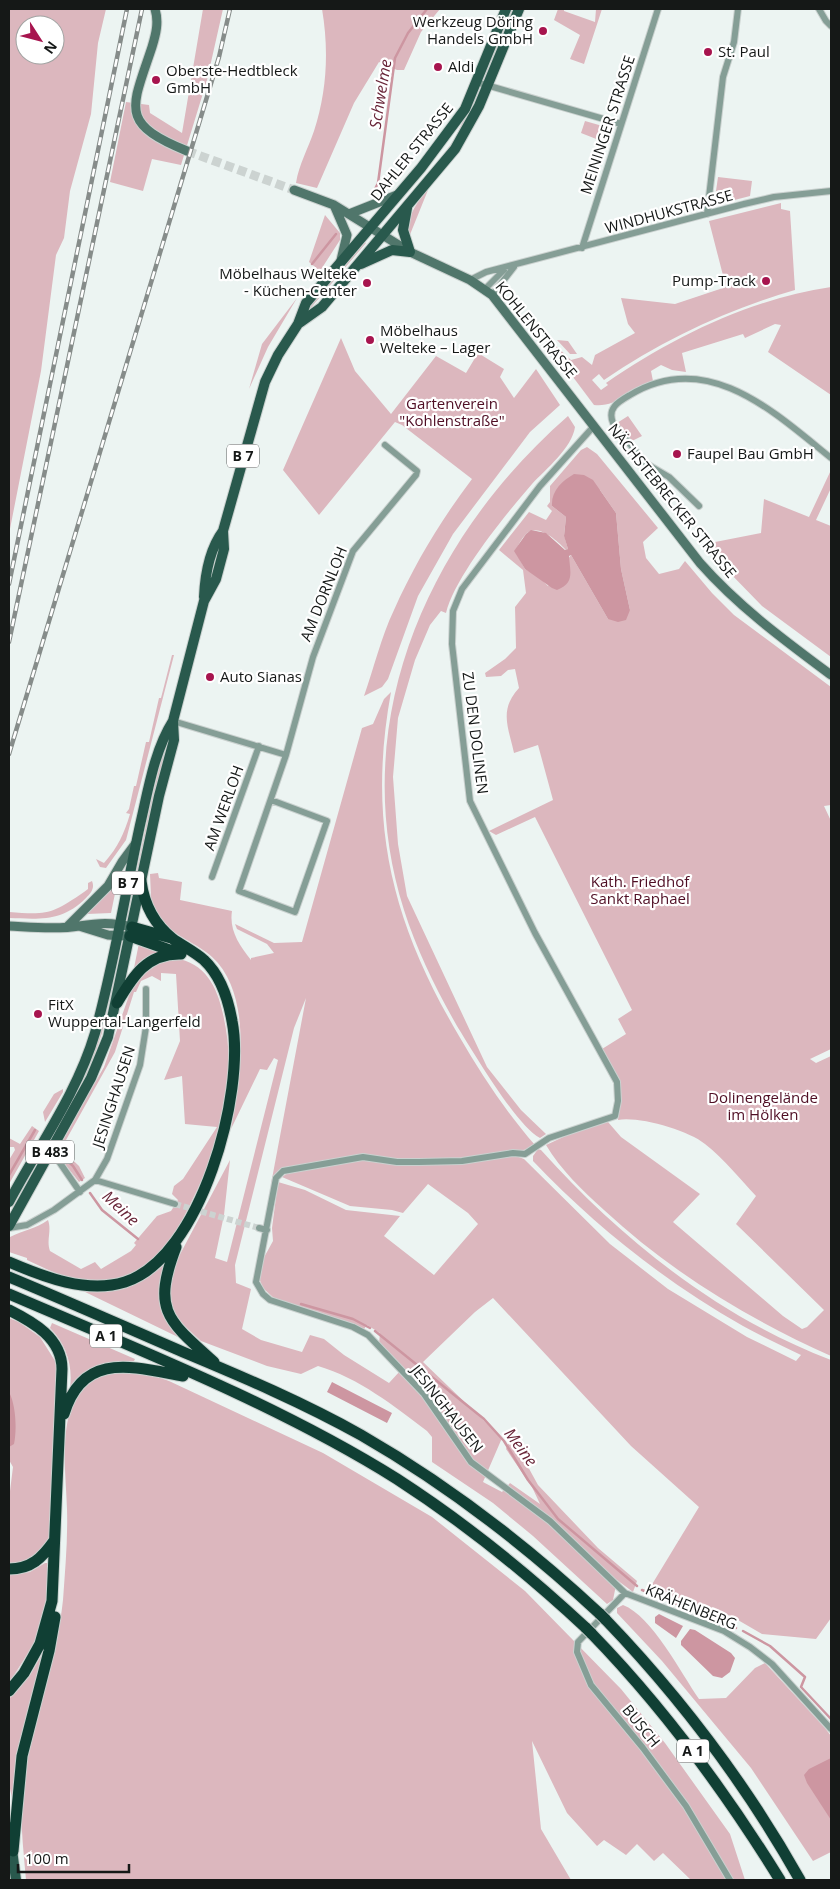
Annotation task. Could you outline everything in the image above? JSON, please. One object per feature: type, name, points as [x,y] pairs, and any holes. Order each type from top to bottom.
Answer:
[{"type":"highway","points":[[141,881],[146,902],[152,916],[172,938],[203,960],[221,983],[228,1000],[235,1040],[234,1082],[220,1151],[186,1223],[168,1269],[164,1288],[164,1301],[170,1317],[179,1330],[221,1368]]},
{"type":"highway","points":[[131,931],[172,938]]},
{"type":"highway","points":[[131,931],[181,954],[203,960]]},
{"type":"highway","points":[[117,1003],[134,975],[147,963],[171,954],[181,954]]},
{"type":"highway","points":[[11,1263],[79,1285],[98,1287],[121,1283],[142,1275],[159,1262],[186,1223]]},
{"type":"highway","name":"A 1","points":[[9,1277],[221,1368],[360,1435],[438,1484],[543,1562],[602,1617],[656,1674],[708,1738],[738,1779],[800,1880]]},
{"type":"highway","name":"A 1","points":[[9,1294],[202,1379],[312,1432],[396,1479],[488,1542],[536,1582],[632,1674],[679,1731],[714,1779],[780,1880]]},
{"type":"highway","points":[[9,1310],[44,1332],[59,1352],[62,1363],[61,1426],[52,1601],[55,1619],[22,1756],[13,1851]]},
{"type":"highway","points":[[61,1426],[68,1401],[75,1390],[86,1378],[100,1370],[112,1367],[141,1367],[202,1379]]},
{"type":"highway","points":[[9,1570],[35,1563],[45,1554],[55,1540]]},
{"type":"highway","points":[[9,1691],[24,1673],[40,1644],[52,1601]]},
{"type":"main road","name":"DAHLER STRASSE","points":[[370,227],[447,135],[465,109],[506,9]]},
{"type":"main road","name":"DAHLER STRASSE","points":[[383,235],[455,149],[488,86],[519,9]]},
{"type":"main road","points":[[358,265],[392,250],[410,252],[404,230],[407,207]]},
{"type":"main road","name":"B 7","points":[[131,931],[159,796],[174,740],[173,721],[204,601],[218,572],[224,549],[223,531],[265,382],[278,355],[298,324],[306,303],[370,227]]},
{"type":"main road","name":"B 7","points":[[298,324],[322,307],[383,235]]},
{"type":"main road","name":"B 7","points":[[117,936],[136,843],[163,737],[173,721]]},
{"type":"main road","name":"B 483","points":[[9,1227],[91,1078],[108,1037],[117,1003],[131,931]]},
{"type":"main road","name":"B 483","points":[[9,1202],[70,1094],[88,1055],[101,1012],[117,936]]},
{"type":"main road","points":[[9,1828],[16,1880]]},
{"type":"street","points":[[155,9],[157,18],[156,32],[135,98],[136,114],[140,125],[151,135],[187,151]]},
{"type":"street","name":"MEININGER STRASSE","points":[[582,248],[658,9]]},
{"type":"street","points":[[707,214],[723,77],[734,42],[738,9]]},
{"type":"street","points":[[819,9],[831,26]]},
{"type":"street","points":[[476,82],[621,124]]},
{"type":"street","name":"KOHLENSTRASSE","points":[[294,190],[334,205],[410,252],[470,280],[489,292],[588,418]]},
{"type":"street","name":"WINDHUKSTRASSE","points":[[470,280],[486,272],[505,269],[707,214],[774,198],[831,192]]},
{"type":"street","points":[[349,214],[398,195]]},
{"type":"street","points":[[334,205],[347,235],[341,260]]},
{"type":"street","points":[[489,292],[515,266]]},
{"type":"street","name":"WINDHUKSTRASSE","points":[[489,292],[505,269]]},
{"type":"street","points":[[699,506],[669,476],[645,462],[618,430],[610,415],[613,407],[620,401],[666,380],[694,379],[711,382],[746,395],[787,420],[831,458]]},
{"type":"street","name":"NÄCHSTEBRECKER STRASSE","points":[[588,418],[687,548],[716,580],[761,622],[831,675]]},
{"type":"street","name":"ZU DEN DOLINEN","points":[[594,426],[540,486],[462,589],[453,611],[452,644],[470,801],[535,933],[617,1082],[618,1101],[615,1116]]},
{"type":"street","name":"AM DORNLOH","points":[[286,755],[313,657],[353,551],[416,475],[417,471],[385,445]]},
{"type":"street","points":[[173,721],[286,755],[239,891],[295,912],[327,821],[271,800]]},
{"type":"street","name":"AM WERLOH","points":[[212,877],[259,746]]},
{"type":"street","points":[[67,927],[108,886],[136,843]]},
{"type":"street","points":[[9,926],[67,927],[91,923],[119,924],[131,931]]},
{"type":"street","points":[[79,926],[91,931],[117,936],[131,931]]},
{"type":"street","name":"JESINGHAUSEN","points":[[9,1227],[39,1220],[80,1192],[95,1180],[107,1160],[140,1065],[146,1027],[146,989]]},
{"type":"street","name":"JESINGHAUSEN","points":[[615,1116],[549,1138],[525,1154],[513,1153],[462,1161],[419,1162],[397,1162],[363,1157],[282,1171],[276,1178],[256,1282],[263,1294],[270,1300],[353,1327],[368,1335],[424,1394],[471,1462],[550,1521],[625,1593]]},
{"type":"street","points":[[51,1150],[80,1192]]},
{"type":"street","points":[[95,1180],[176,1204]]},
{"type":"street","points":[[258,1228],[267,1230]]},
{"type":"street","name":"KRÄHENBERG","points":[[625,1593],[724,1631],[750,1647],[772,1664],[831,1729]]},
{"type":"street","name":"BUSCH","points":[[625,1593],[578,1642],[576,1652],[591,1685],[643,1748],[686,1806],[730,1880]]},
{"type":"green space","points":[[9,9],[106,9],[98,43],[91,114],[70,191],[64,238],[56,255],[41,371],[9,534]]},
{"type":"green space","points":[[203,9],[223,9],[207,80],[181,165],[152,159],[143,191],[110,182],[126,102],[149,105],[150,113],[182,133]]},
{"type":"green space","points":[[322,9],[440,9],[421,32],[404,70],[397,70],[379,62],[354,103],[317,188],[296,183],[322,101],[326,70],[326,40]]},
{"type":"green space","points":[[558,9],[564,9],[564,11],[595,22],[596,9],[602,9],[584,64],[570,59],[580,35],[554,20]]},
{"type":"green space","points":[[475,96],[478,99],[448,153],[391,220],[389,219],[454,140]]},
{"type":"green space","points":[[585,121],[613,129],[609,144],[581,133]]},
{"type":"green space","points":[[718,177],[752,181],[750,196],[723,203],[718,202],[715,198]]},
{"type":"green space","points":[[428,189],[409,237],[410,217]]},
{"type":"green space","points":[[781,203],[781,209],[790,211],[795,290],[720,317],[672,339],[604,380],[599,374],[592,380],[601,390],[608,385],[606,383],[658,350],[713,322],[771,301],[831,287],[831,395],[768,352],[781,325],[775,324],[745,338],[743,334],[682,353],[686,372],[672,370],[661,365],[651,371],[653,381],[617,401],[609,404],[594,405],[546,341],[553,343],[571,360],[582,357],[592,365],[595,355],[635,333],[628,324],[621,298],[675,304],[726,287],[709,221]]},
{"type":"green space","points":[[325,215],[340,233],[340,240],[320,271],[309,262]]},
{"type":"green space","points":[[362,241],[366,243],[303,317],[313,300]]},
{"type":"green space","points":[[297,298],[268,347],[249,389],[262,344]]},
{"type":"green space","name":"Gartenverein \"Kohlenstraße\"","points":[[341,338],[355,371],[391,414],[436,356],[466,373],[478,353],[504,369],[500,377],[514,398],[536,369],[560,405],[530,432],[453,534],[418,596],[388,679],[382,687],[364,696],[389,620],[402,593],[429,542],[472,479],[402,425],[395,422],[319,515],[283,470]]},
{"type":"green space","points":[[557,340],[568,341],[577,354],[570,354]]},
{"type":"green space","points":[[568,416],[575,427],[569,443],[496,528],[460,581],[446,613],[441,611],[430,625],[415,660],[398,718],[393,777],[398,844],[407,896],[487,1067],[521,1110],[546,1134],[540,1138],[530,1131],[519,1119],[484,1069],[449,1012],[421,955],[404,910],[388,840],[385,772],[393,704],[411,639],[439,577],[475,519],[518,465]]},
{"type":"green space","points":[[628,416],[642,436],[632,441],[617,423]]},
{"type":"green space","points":[[587,447],[597,454],[658,528],[643,542],[646,558],[659,574],[679,569],[685,561],[712,593],[734,615],[831,687],[831,805],[824,806],[831,821],[831,1049],[810,1059],[816,1063],[831,1056],[831,1356],[740,1310],[683,1274],[630,1233],[604,1210],[565,1171],[546,1145],[587,1126],[608,1122],[621,1137],[700,1194],[673,1222],[783,1316],[802,1329],[807,1327],[824,1310],[736,1224],[756,1196],[719,1156],[697,1139],[675,1129],[638,1120],[618,1120],[620,1100],[602,1049],[626,1034],[618,1019],[632,1010],[535,817],[496,835],[489,831],[553,800],[538,745],[514,753],[507,711],[513,696],[519,688],[515,669],[508,670],[501,676],[486,677],[485,673],[505,659],[516,648],[515,607],[526,593],[523,570],[499,550],[529,512],[546,520],[552,511],[547,506],[550,502],[550,486],[581,450]],"holes":[[[600,490],[616,513],[621,569],[630,610],[608,619],[571,555],[548,586],[539,577],[525,569],[515,551],[526,534],[536,530],[547,534],[566,550],[568,549],[564,535],[566,517],[552,506]]]},
{"type":"green space","points":[[831,470],[831,488],[816,520],[831,526],[831,657],[762,606],[726,569],[710,543],[761,533],[764,499],[809,517]]},
{"type":"green space","points":[[172,655],[174,655],[126,840],[106,868],[100,867],[96,859],[104,863],[117,846],[128,821],[130,814],[126,813],[129,809],[134,786],[136,786],[146,742],[149,742],[159,698],[161,698]]},
{"type":"green space","points":[[391,692],[384,740],[382,785],[384,829],[391,871],[402,912],[417,953],[436,994],[459,1036],[494,1092],[535,1145],[530,1149],[467,1158],[397,1160],[350,1156],[280,1169],[271,1184],[306,998],[294,1028],[235,1265],[236,1283],[251,1289],[242,1329],[261,1340],[302,1352],[310,1335],[324,1339],[344,1355],[389,1383],[400,1371],[379,1344],[380,1333],[367,1325],[364,1329],[319,1312],[276,1300],[263,1288],[259,1278],[262,1261],[273,1241],[272,1228],[278,1182],[305,1190],[346,1210],[400,1216],[384,1236],[434,1275],[478,1224],[468,1213],[428,1184],[403,1213],[392,1210],[350,1206],[282,1177],[289,1172],[362,1160],[393,1164],[516,1156],[524,1159],[610,1244],[668,1289],[747,1337],[796,1361],[801,1355],[750,1330],[714,1309],[632,1251],[581,1208],[533,1161],[533,1156],[538,1149],[541,1150],[604,1214],[674,1272],[749,1322],[831,1360],[831,1618],[816,1639],[762,1634],[731,1616],[662,1593],[651,1586],[699,1507],[631,1446],[493,1298],[475,1312],[423,1362],[502,1438],[483,1482],[502,1492],[510,1483],[540,1504],[532,1487],[506,1449],[509,1441],[516,1445],[538,1485],[598,1548],[637,1581],[633,1592],[617,1580],[613,1600],[607,1604],[533,1536],[493,1503],[432,1462],[432,1437],[427,1431],[389,1403],[362,1385],[318,1366],[301,1374],[267,1366],[201,1341],[179,1321],[172,1309],[169,1292],[177,1260],[230,1160],[224,1215],[215,1258],[227,1262],[278,1060],[274,1058],[267,1070],[260,1069],[231,1129],[238,1087],[241,1039],[239,1015],[234,993],[225,973],[212,957],[172,931],[160,920],[149,898],[151,897],[150,874],[158,873],[159,878],[182,882],[180,900],[232,911],[232,925],[236,937],[251,960],[251,958],[274,953],[267,944],[237,929],[235,924],[274,943],[302,942],[362,728],[373,724],[384,699]]},
{"type":"green space","points":[[167,736],[170,736],[131,911],[129,910],[150,806]]},
{"type":"green space","points":[[118,879],[111,913],[87,914]]},
{"type":"green space","points":[[92,881],[93,888],[86,898],[68,911],[50,917],[9,918],[9,912],[41,913],[56,909],[88,889],[88,883]]},
{"type":"green space","points":[[139,943],[161,951],[143,959],[134,968]]},
{"type":"green space","points":[[120,947],[102,1033],[89,1071],[32,1174],[31,1170],[64,1114]]},
{"type":"green space","points":[[175,958],[194,965],[208,977],[213,985],[223,1014],[229,1064],[224,1113],[218,1137],[200,1184],[177,1229],[163,1251],[146,1267],[112,1281],[98,1283],[81,1281],[62,1275],[43,1268],[27,1260],[27,1258],[9,1252],[10,1237],[48,1220],[50,1251],[81,1269],[95,1262],[101,1269],[131,1251],[136,1245],[134,1243],[157,1216],[171,1211],[178,1200],[172,1194],[174,1186],[183,1179],[217,1127],[185,1124],[182,1076],[164,1080],[180,1041],[176,974],[161,973],[161,981],[152,976],[141,981],[136,992],[134,992],[115,1052],[61,1149],[79,1166],[85,1178],[79,1182],[57,1154],[57,1149],[104,1067],[133,984],[151,965]]},
{"type":"green space","points":[[63,1089],[45,1122],[43,1112],[54,1094]]},
{"type":"green space","points":[[32,1126],[39,1131],[9,1184],[9,1160],[15,1150],[14,1147],[9,1147],[9,1138],[20,1144]]},
{"type":"green space","points":[[167,1258],[161,1282],[160,1300],[165,1317],[178,1337],[81,1290],[99,1291]]},
{"type":"green space","points":[[9,1318],[19,1322],[40,1337],[57,1364],[49,1539],[37,1554],[27,1560],[9,1564],[9,1499],[13,1467],[9,1460]]},
{"type":"green space","points":[[52,1323],[135,1359],[134,1361],[101,1365],[70,1388],[71,1379],[67,1355],[56,1334],[50,1328]]},
{"type":"green space","points":[[109,1372],[146,1373],[169,1381],[323,1453],[432,1517],[525,1591],[621,1689],[665,1743],[730,1834],[745,1880],[691,1880],[663,1853],[654,1861],[637,1844],[626,1855],[604,1840],[597,1846],[567,1813],[532,1741],[541,1829],[571,1880],[26,1880],[22,1825],[22,1784],[33,1728],[56,1643],[63,1600],[67,1532],[65,1460],[67,1423],[70,1411],[80,1392],[90,1383]]},
{"type":"green space","points":[[48,1563],[48,1603],[37,1639],[9,1683],[9,1575],[30,1572]]},
{"type":"green space","points":[[623,1605],[634,1611],[655,1633],[699,1699],[726,1698],[755,1668],[765,1663],[825,1728],[831,1736],[831,1852],[813,1861],[751,1768],[662,1661],[617,1613],[617,1608]]},
{"type":"green space","points":[[41,1656],[12,1798],[9,1784],[9,1699],[30,1675]]},
{"type":"shaded area","points":[[574,474],[584,475],[593,480],[616,513],[621,569],[630,610],[626,620],[618,622],[608,619],[571,555],[569,556],[569,580],[567,584],[557,590],[525,569],[514,551],[531,530],[546,533],[565,550],[568,549],[564,536],[566,517],[552,506],[552,501],[558,487]]},
{"type":"shaded area","points":[[332,1382],[392,1413],[387,1423],[327,1392]]},
{"type":"shaded area","points":[[9,1392],[16,1425],[14,1444],[9,1447]]},
{"type":"shaded area","points":[[659,1614],[683,1626],[676,1638],[655,1623],[655,1617]]},
{"type":"shaded area","points":[[690,1629],[695,1630],[731,1653],[735,1658],[730,1672],[722,1678],[713,1676],[681,1645],[681,1641]]},
{"type":"shaded area","points":[[831,1758],[831,1820],[807,1783],[804,1775],[809,1769]]},
{"type":"waterway","name":"Schwelme","points":[[374,191],[378,183],[395,58],[408,33],[427,9]]},
{"type":"waterway","name":"Schwelme","points":[[312,264],[336,234]]},
{"type":"waterway","name":"Schwelme","points":[[9,1175],[35,1130]]},
{"type":"waterway","name":"Meine","points":[[59,1153],[73,1166],[82,1180]]},
{"type":"waterway","name":"Meine","points":[[90,1193],[102,1210],[138,1239]]},
{"type":"waterway","name":"Meine","points":[[301,1304],[353,1319],[370,1328]]},
{"type":"waterway","name":"Meine","points":[[375,1331],[484,1419],[504,1441],[528,1480],[558,1519],[637,1586]]},
{"type":"waterway","name":"Meine","points":[[642,1590],[736,1628]]},
{"type":"waterway","name":"Meine","points":[[743,1631],[770,1646],[805,1677],[801,1687],[831,1719]]},
{"type":"tunnel","points":[[187,151],[294,190]]},
{"type":"tunnel","points":[[175,1204],[259,1228]]},
{"type":"railway","points":[[9,584],[127,9]]},
{"type":"railway","points":[[9,642],[142,9]]},
{"type":"railway","points":[[9,754],[219,57],[230,9]]},
{"type":"place","name":"Werkzeug Döring Handels GmbH","points":[[543,31]]},
{"type":"place","name":"St. Paul","points":[[708,52]]},
{"type":"place","name":"Aldi","points":[[438,67]]},
{"type":"place","name":"Oberste-Hedtbleck GmbH","points":[[156,80]]},
{"type":"place","name":"Pump-Track","points":[[766,281]]},
{"type":"place","name":"Möbelhaus Welteke - Küchen-Center","points":[[367,283]]},
{"type":"place","name":"Möbelhaus Welteke – Lager","points":[[370,340]]},
{"type":"place","name":"Faupel Bau GmbH","points":[[677,454]]},
{"type":"place","name":"Auto Sianas","points":[[210,677]]},
{"type":"place","name":"FitX Wuppertal-Langerfeld","points":[[38,1014]]},
{"type":"park label","name":"Kath. Friedhof Sankt Raphael","points":[[640,890]]},
{"type":"park label","name":"Dolinengelände im Hölken","points":[[763,1106]]}]
